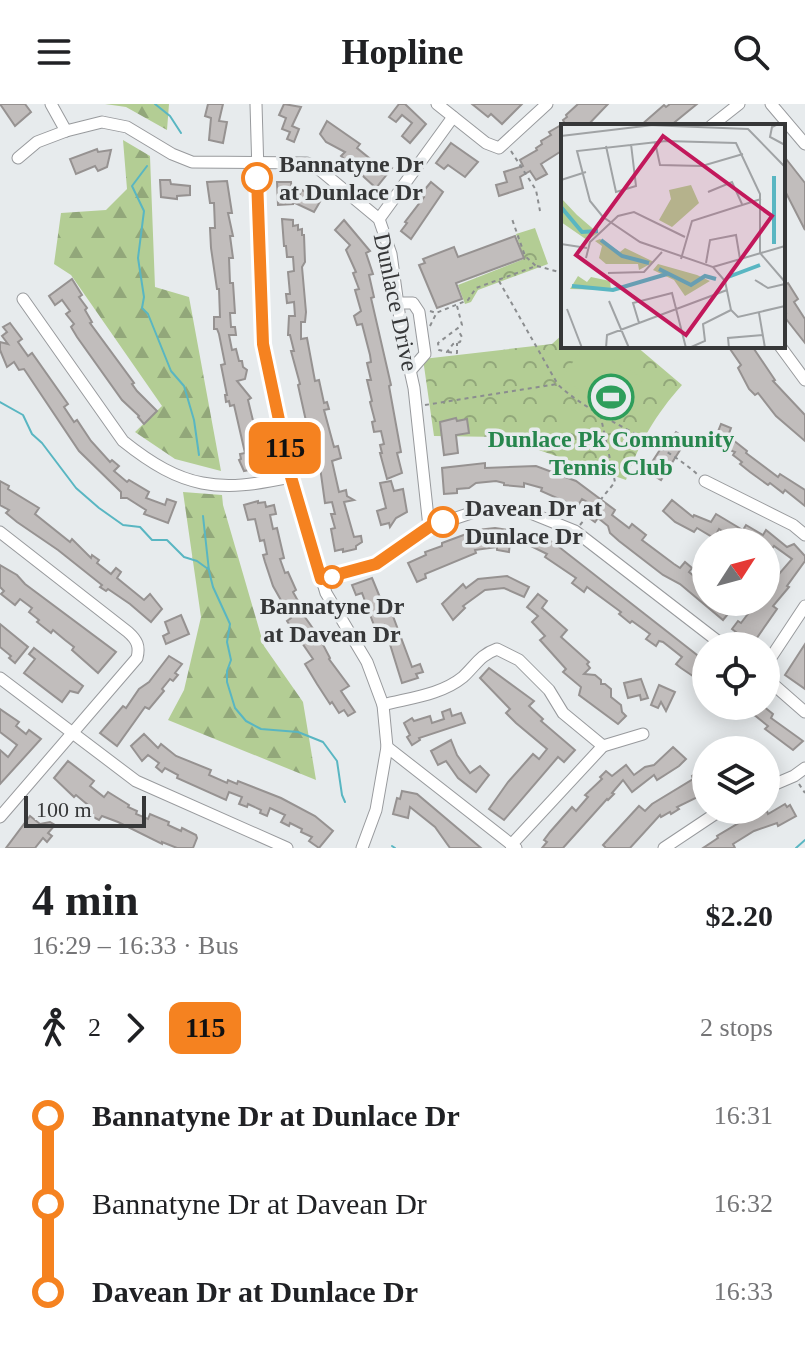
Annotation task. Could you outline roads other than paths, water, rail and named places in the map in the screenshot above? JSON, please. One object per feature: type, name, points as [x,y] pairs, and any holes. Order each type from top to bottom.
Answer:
[{"type":"street","points":[[51,104],[66,131]]},
{"type":"street","points":[[256,104],[263,344],[291,477],[321,579],[335,611],[367,662],[383,705],[387,747],[376,810],[362,848]]},
{"type":"street","points":[[437,104],[486,143],[499,148],[547,104]]},
{"type":"street","points":[[714,124],[739,104]]},
{"type":"street","points":[[771,104],[805,144]]},
{"type":"street","points":[[379,219],[453,117]]},
{"type":"street","name":"Dunlace Drive","points":[[18,158],[37,142],[102,122],[127,127],[172,154],[192,162],[307,163],[320,170],[379,219],[391,254],[397,303],[411,370],[429,527]]},
{"type":"street","points":[[23,299],[123,441],[144,458],[178,477],[221,487],[252,485],[291,477]]},
{"type":"street","points":[[397,303],[413,303],[417,308],[425,351],[411,370]]},
{"type":"street","points":[[781,348],[805,380]]},
{"type":"street","points":[[705,481],[793,525],[805,535]]},
{"type":"street","points":[[321,579],[376,564],[429,527],[483,509],[523,510],[575,531],[706,632]]},
{"type":"street","points":[[0,532],[128,632],[136,639],[140,649],[137,658],[0,817]]},
{"type":"street","points":[[780,644],[805,606]]},
{"type":"street","points":[[383,705],[439,691],[462,677],[483,654],[497,649],[519,660],[549,690],[563,713],[603,746]]},
{"type":"street","points":[[0,678],[136,781],[287,848]]},
{"type":"street","points":[[780,690],[805,712]]},
{"type":"street","points":[[387,747],[513,846],[603,746],[643,734]]},
{"type":"street","points":[[780,782],[805,768]]},
{"type":"street","points":[[664,848],[700,824]]},
{"type":"waterway","points":[[155,104],[170,116],[181,133]]},
{"type":"waterway","points":[[147,166],[132,186],[144,211],[138,258],[144,297],[142,308],[148,314],[171,371],[184,386],[194,420],[199,455]]},
{"type":"waterway","points":[[0,402],[23,415],[32,434],[76,488],[99,508],[123,525],[140,527],[152,540],[167,540],[184,557],[208,569]]},
{"type":"waterway","points":[[203,516],[209,571],[230,624],[227,642],[231,660],[227,682],[235,708],[246,721],[261,729],[298,732],[323,742],[337,761],[345,802]]},
{"type":"waterway","points":[[796,848],[805,840]]},
{"type":"place","name":"Bannatyne Dr at Dunlace Dr","points":[[257,178]]},
{"type":"place","name":"Dunlace Pk Community Tennis Club","points":[[611,397]]},
{"type":"place","name":"Davean Dr at Dunlace Dr","points":[[443,522]]},
{"type":"place","name":"Bannatyne Dr at Davean Dr","points":[[332,577]]}]
